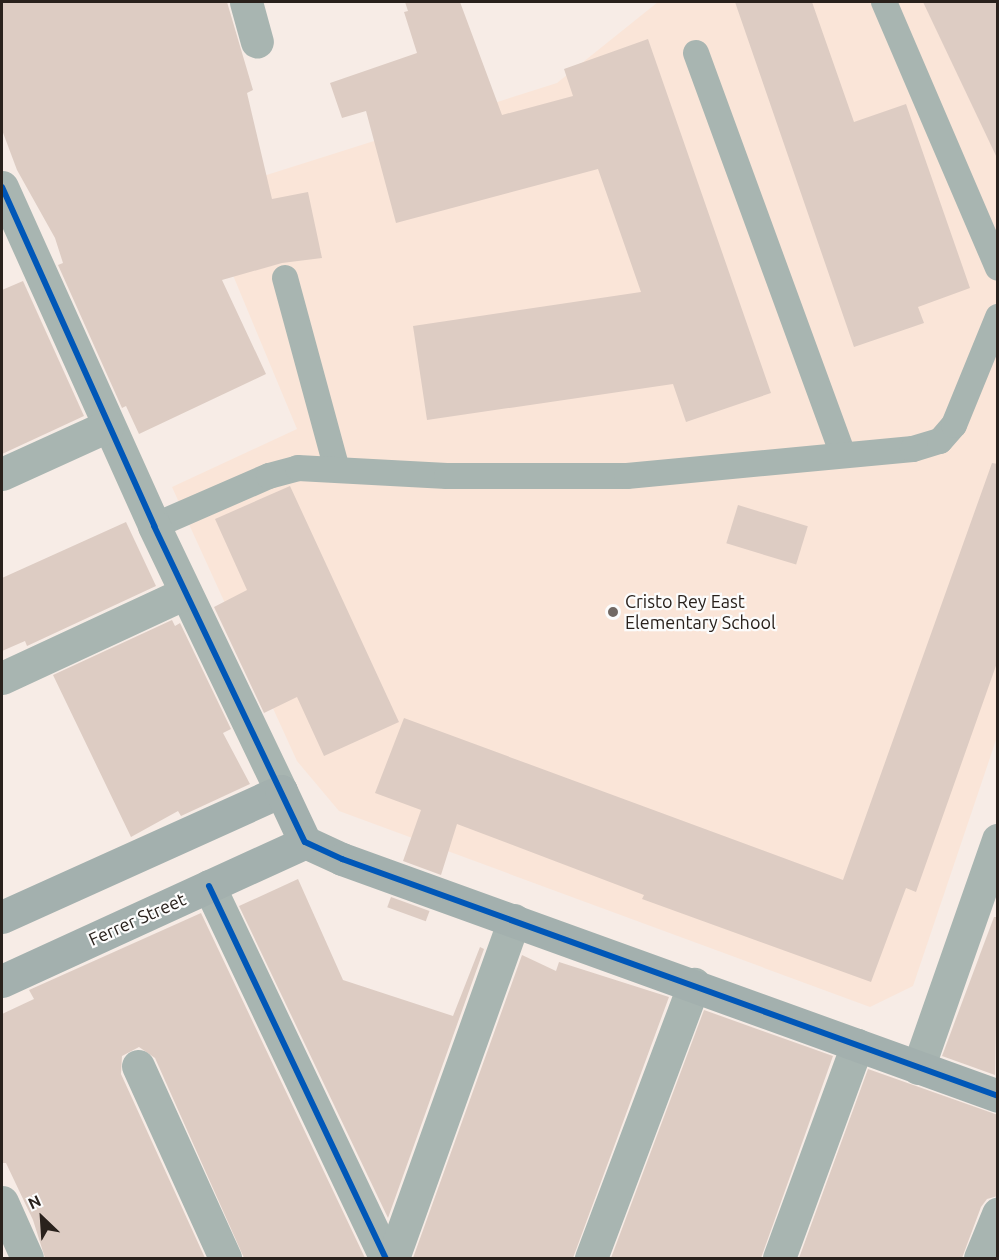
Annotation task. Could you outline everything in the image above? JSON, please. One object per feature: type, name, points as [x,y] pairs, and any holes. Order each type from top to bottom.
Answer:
[{"type":"street","points":[[246,2],[257,42]]},
{"type":"street","points":[[2,187],[153,526],[305,842],[342,859],[694,984],[998,1096]]},
{"type":"street","points":[[2,474],[108,426]]},
{"type":"street","points":[[2,678],[185,593]]},
{"type":"street","points":[[2,917],[281,792]]},
{"type":"street","points":[[918,1068],[998,840]]},
{"type":"street","name":"Ferrer Street","points":[[2,981],[305,842]]},
{"type":"street","points":[[209,886],[386,1258]]},
{"type":"street","points":[[393,1258],[514,920]]},
{"type":"street","points":[[591,1258],[694,984]]},
{"type":"street","points":[[779,1258],[857,1045]]},
{"type":"street","points":[[138,1066],[225,1258]]},
{"type":"street","points":[[2,1202],[27,1258]]},
{"type":"street","points":[[980,1258],[998,1214]]},
{"type":"lane","points":[[884,2],[998,268]]},
{"type":"lane","points":[[696,53],[843,455]]},
{"type":"lane","points":[[285,278],[338,469]]},
{"type":"lane","points":[[153,526],[269,476],[298,468],[447,476],[627,476],[914,449],[940,441],[954,425],[998,317]]},
{"type":"shaded area","name":"Cristo Rey East Elementary School","points":[[658,2],[997,2],[997,737],[913,986],[870,1007],[339,811],[297,761],[172,487],[297,429],[200,196],[557,83]]},
{"type":"building","points":[[2,2],[227,2],[253,90],[247,93],[272,199],[308,192],[322,258],[282,263],[222,280],[266,374],[139,434],[126,406],[122,408],[58,265],[63,263],[55,238],[17,170],[2,130]]},
{"type":"building","points":[[405,2],[460,2],[502,115],[573,96],[564,69],[648,39],[771,393],[686,422],[673,384],[427,420],[413,326],[641,292],[598,169],[396,223],[366,111],[342,118],[330,83],[417,53],[404,12],[408,11]]},
{"type":"building","points":[[735,2],[812,2],[854,122],[906,104],[970,288],[918,307],[924,323],[854,347]]},
{"type":"building","points":[[923,2],[998,2],[998,160]]},
{"type":"building","points":[[23,281],[84,416],[2,454],[2,290]]},
{"type":"building","points":[[992,463],[998,464],[998,660],[916,892],[906,888],[871,982],[642,899],[644,895],[457,824],[441,875],[403,861],[421,810],[375,793],[404,718],[843,880]]},
{"type":"building","points":[[290,486],[399,722],[324,756],[297,697],[264,713],[214,607],[247,590],[215,519]]},
{"type":"building","points":[[738,505],[808,526],[796,565],[726,543]]},
{"type":"building","points":[[126,522],[156,586],[27,646],[25,641],[2,651],[2,578]]},
{"type":"building","points":[[172,620],[175,626],[180,623],[231,729],[223,733],[250,784],[181,816],[178,811],[131,837],[53,675]]},
{"type":"building","points":[[298,879],[343,980],[453,1016],[480,947],[484,949],[388,1218],[239,906]]},
{"type":"building","points":[[391,897],[430,911],[426,921],[387,907]]},
{"type":"building","points":[[201,913],[365,1258],[244,1258],[155,1058],[139,1047],[122,1056],[121,1074],[205,1258],[45,1258],[33,1220],[6,1163],[2,1163],[2,1014],[34,999],[29,990]]},
{"type":"building","points":[[994,917],[998,917],[995,1075],[942,1056]]},
{"type":"building","points":[[522,955],[556,971],[559,962],[669,997],[573,1258],[413,1258]]},
{"type":"building","points":[[704,1010],[833,1056],[761,1258],[611,1258]]},
{"type":"building","points":[[868,1069],[998,1115],[998,1196],[987,1199],[981,1207],[962,1258],[799,1258]]},
{"type":"cycle path","points":[[2,187],[154,526],[305,842],[342,859],[998,1096]]},
{"type":"cycle path","points":[[209,886],[386,1258]]},
{"type":"place","name":"Cristo Rey East Elementary School","points":[[613,612]]}]
